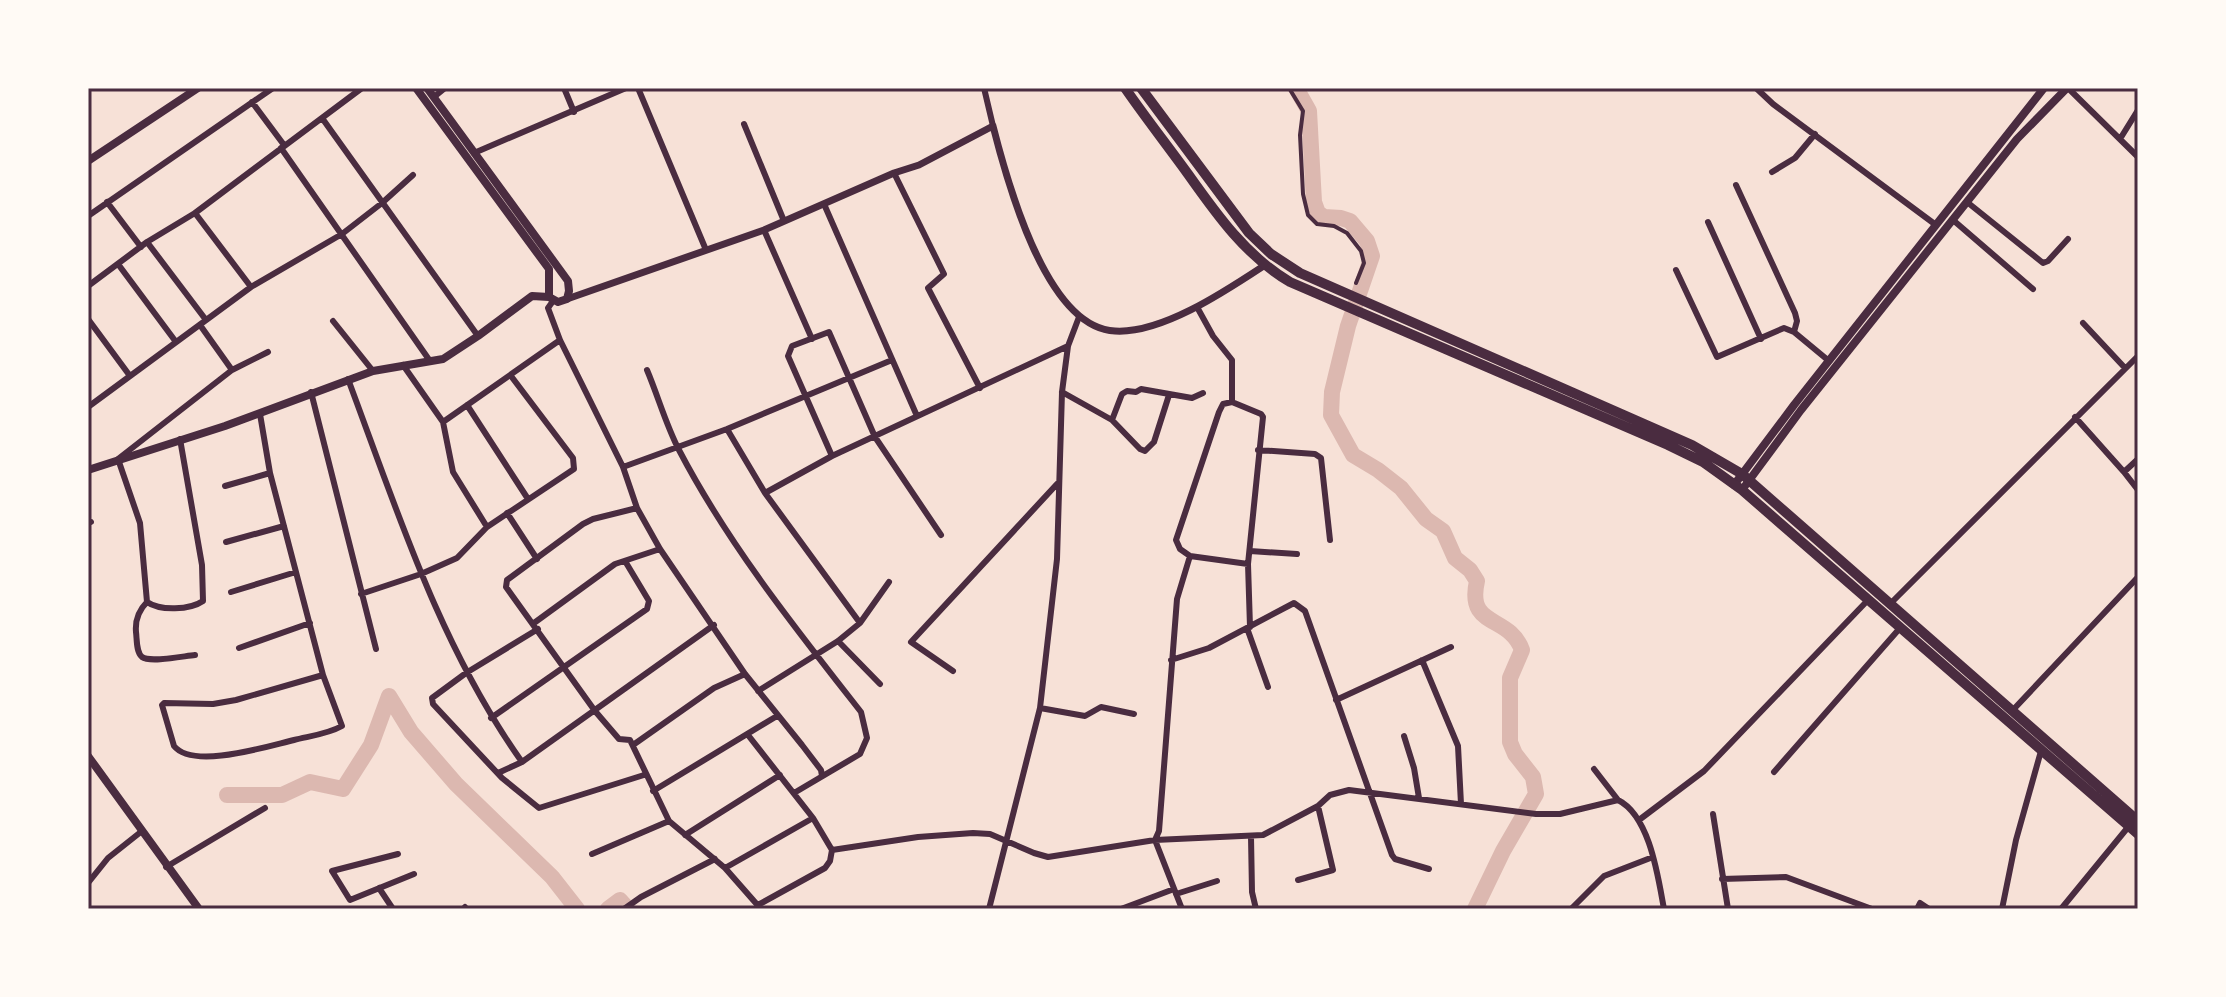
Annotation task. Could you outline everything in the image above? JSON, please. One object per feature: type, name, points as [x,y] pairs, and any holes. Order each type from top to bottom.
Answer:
[{"type":"highway","points":[[1125,88],[1216,213],[1238,240],[1265,265],[1290,282],[1703,462],[1738,488],[1900,628],[2012,711],[2133,823],[2138,834]]},
{"type":"highway","points":[[1141,88],[1249,233],[1271,254],[1300,273],[1692,445],[1746,477],[1889,605],[2041,751],[2133,823]]},
{"type":"highway","points":[[1139,108],[1150,100]]},
{"type":"main road","points":[[88,161],[198,88]]},
{"type":"main road","points":[[416,88],[549,269],[551,299]]},
{"type":"main road","points":[[88,470],[260,414],[311,392],[373,371],[443,359],[532,296],[567,299],[568,281],[427,88]]},
{"type":"main road","points":[[1738,488],[1829,361],[2044,88]]},
{"type":"main road","points":[[1798,407],[2017,139],[2067,88]]},
{"type":"main road","points":[[2009,132],[2017,139]]},
{"type":"main road","points":[[1998,146],[2006,153]]},
{"type":"main road","points":[[88,756],[197,908]]},
{"type":"street","points":[[88,216],[273,88]]},
{"type":"street","points":[[88,286],[195,213],[362,88]]},
{"type":"street","points":[[434,97],[445,88]]},
{"type":"street","points":[[564,88],[574,112]]},
{"type":"street","points":[[474,153],[624,88]]},
{"type":"street","points":[[638,88],[706,250]]},
{"type":"street","points":[[984,88],[993,126],[1039,264],[1079,317],[1095,326],[1118,332],[1150,325],[1197,307],[1265,265]]},
{"type":"street","points":[[1289,88],[1303,111],[1303,194],[1308,215],[1317,224],[1334,226],[1347,233],[1356,242],[1364,263],[1356,283]]},
{"type":"street","points":[[1756,88],[1773,104],[1936,225]]},
{"type":"street","points":[[2067,88],[2138,157]]},
{"type":"street","points":[[252,102],[430,361]]},
{"type":"street","points":[[2120,139],[2138,110]]},
{"type":"street","points":[[322,118],[478,336]]},
{"type":"street","points":[[744,124],[784,221]]},
{"type":"street","points":[[567,299],[764,230],[919,165],[993,126]]},
{"type":"street","points":[[1772,172],[1797,156],[1815,134]]},
{"type":"street","points":[[894,173],[944,274],[928,288],[980,388]]},
{"type":"street","points":[[88,407],[251,287],[342,234],[413,175]]},
{"type":"street","points":[[1736,185],[1797,317],[1794,332]]},
{"type":"street","points":[[107,202],[203,322],[232,370]]},
{"type":"street","points":[[1967,202],[2043,263],[2068,239]]},
{"type":"street","points":[[824,204],[917,416]]},
{"type":"street","points":[[195,213],[251,287]]},
{"type":"street","points":[[1953,220],[2033,289]]},
{"type":"street","points":[[1708,222],[1761,339]]},
{"type":"street","points":[[764,230],[812,339]]},
{"type":"street","points":[[118,264],[176,342]]},
{"type":"street","points":[[1676,270],[1717,357],[1784,328],[1794,332],[1829,361]]},
{"type":"street","points":[[568,281],[590,290]]},
{"type":"street","points":[[551,299],[548,308],[560,340],[623,467],[637,508],[660,549],[745,674],[815,762],[822,776]]},
{"type":"street","points":[[1197,307],[1213,336],[1232,360],[1232,402]]},
{"type":"street","points":[[989,909],[1040,708],[1057,559],[1062,392],[1068,346],[1079,317]]},
{"type":"street","points":[[88,319],[130,376]]},
{"type":"street","points":[[333,321],[373,371]]},
{"type":"street","points":[[2083,323],[2125,368]]},
{"type":"street","points":[[832,456],[788,356],[792,346],[829,332],[875,437],[941,535]]},
{"type":"street","points":[[443,422],[560,340]]},
{"type":"street","points":[[765,493],[832,456],[1068,346]]},
{"type":"street","points":[[147,602],[140,523],[118,459],[232,370],[268,352]]},
{"type":"street","points":[[1889,605],[2138,356]]},
{"type":"street","points":[[623,467],[727,429],[892,360]]},
{"type":"street","points":[[403,365],[443,422],[453,472],[487,527]]},
{"type":"street","points":[[647,370],[678,448],[717,515],[817,656],[861,712],[867,738],[860,754],[794,793]]},
{"type":"street","points":[[361,594],[457,558],[487,527],[574,469],[573,458],[511,376]]},
{"type":"street","points":[[348,379],[421,574],[466,673],[491,718],[522,762]]},
{"type":"street","points":[[1112,420],[1122,394],[1127,391],[1141,389],[1192,398],[1203,393]]},
{"type":"street","points":[[311,392],[376,649]]},
{"type":"street","points":[[1062,392],[1112,420],[1145,451],[1154,442],[1169,395]]},
{"type":"street","points":[[1248,564],[1190,556],[1180,549],[1176,540],[1219,412],[1223,404],[1232,402],[1262,416],[1248,564],[1248,628],[1268,687]]},
{"type":"street","points":[[467,405],[528,499]]},
{"type":"street","points":[[260,414],[270,473],[323,675],[343,723],[339,729],[233,755],[195,756],[177,751],[174,746],[162,705],[167,701],[213,704],[323,675]]},
{"type":"street","points":[[2075,417],[2138,490]]},
{"type":"street","points":[[727,429],[765,493],[860,623]]},
{"type":"street","points":[[147,602],[155,607],[195,607],[203,601],[202,565],[180,439]]},
{"type":"street","points":[[1258,450],[1319,455],[1323,467],[1330,540]]},
{"type":"street","points":[[2124,472],[2138,459]]},
{"type":"street","points":[[225,486],[270,473]]},
{"type":"street","points":[[953,671],[911,642],[1057,484]]},
{"type":"street","points":[[637,508],[593,519],[505,582],[506,587],[595,711],[619,739],[630,740],[644,775],[669,821],[725,868],[760,907],[825,868],[832,850],[813,818],[748,735]]},
{"type":"street","points":[[507,513],[537,559]]},
{"type":"street","points":[[226,542],[284,526]]},
{"type":"street","points":[[644,775],[539,808],[498,773],[431,700],[536,626],[615,564],[660,549]]},
{"type":"street","points":[[1250,551],[1297,554]]},
{"type":"street","points":[[1182,909],[1155,840],[1159,831],[1177,599],[1190,556]]},
{"type":"street","points":[[491,718],[647,609],[649,601],[625,561]]},
{"type":"street","points":[[231,592],[296,572]]},
{"type":"street","points":[[2012,711],[2138,577]]},
{"type":"street","points":[[758,691],[817,656],[860,623],[889,582]]},
{"type":"street","points":[[1639,820],[1704,771],[1868,600]]},
{"type":"street","points":[[147,602],[140,609],[136,625],[139,654],[152,659],[195,655]]},
{"type":"street","points":[[1171,660],[1209,648],[1294,603],[1301,606],[1394,857],[1429,869]]},
{"type":"street","points":[[239,648],[310,623]]},
{"type":"street","points":[[498,773],[522,762],[714,625]]},
{"type":"street","points":[[1774,772],[1900,628]]},
{"type":"street","points":[[838,641],[880,684]]},
{"type":"street","points":[[1336,700],[1451,647]]},
{"type":"street","points":[[1422,660],[1458,746],[1461,804]]},
{"type":"street","points":[[633,745],[714,688],[745,674]]},
{"type":"street","points":[[1040,708],[1085,716],[1101,707],[1134,714]]},
{"type":"street","points":[[653,791],[777,716]]},
{"type":"street","points":[[1404,736],[1419,798]]},
{"type":"street","points":[[2002,909],[2016,840],[2041,751]]},
{"type":"street","points":[[1594,769],[1618,800],[1639,820],[1653,857],[1664,909]]},
{"type":"street","points":[[685,835],[780,775]]},
{"type":"street","points":[[832,850],[918,837],[990,834],[1048,857],[1155,840],[1251,837],[1270,832],[1318,806],[1330,795],[1342,791],[1368,791],[1536,814],[1560,814],[1618,800]]},
{"type":"street","points":[[1298,880],[1333,870],[1318,806]]},
{"type":"street","points":[[166,867],[265,808]]},
{"type":"street","points":[[1713,814],[1728,909]]},
{"type":"street","points":[[725,868],[813,818]]},
{"type":"street","points":[[592,854],[669,821]]},
{"type":"street","points":[[2061,909],[2133,823]]},
{"type":"street","points":[[88,883],[108,858],[142,831]]},
{"type":"street","points":[[1251,837],[1252,892],[1256,909]]},
{"type":"street","points":[[398,854],[332,871],[350,900],[414,874]]},
{"type":"street","points":[[1571,909],[1604,876],[1653,857]]},
{"type":"street","points":[[624,909],[633,901],[715,859]]},
{"type":"street","points":[[1722,879],[1786,877],[1872,909]]},
{"type":"street","points":[[1121,909],[1217,881]]},
{"type":"street","points":[[379,888],[393,909]]},
{"type":"street","points":[[1917,909],[1920,903],[1929,909]]},
{"type":"waterway","points":[[1296,88],[1309,111],[1314,202],[1318,213],[1324,217],[1350,221],[1367,241],[1372,256],[1348,326],[1332,392],[1331,415],[1353,455],[1401,488],[1426,519],[1443,531],[1455,558],[1470,570],[1477,581],[1475,596],[1478,607],[1508,631],[1522,650],[1510,678],[1510,742],[1515,754],[1533,777],[1536,794],[1503,851],[1475,909]]},
{"type":"waterway","points":[[227,795],[282,795],[310,782],[343,789],[371,745],[389,696],[411,732],[456,784],[552,877],[577,909]]},
{"type":"waterway","points":[[608,909],[620,900],[628,909]]}]
